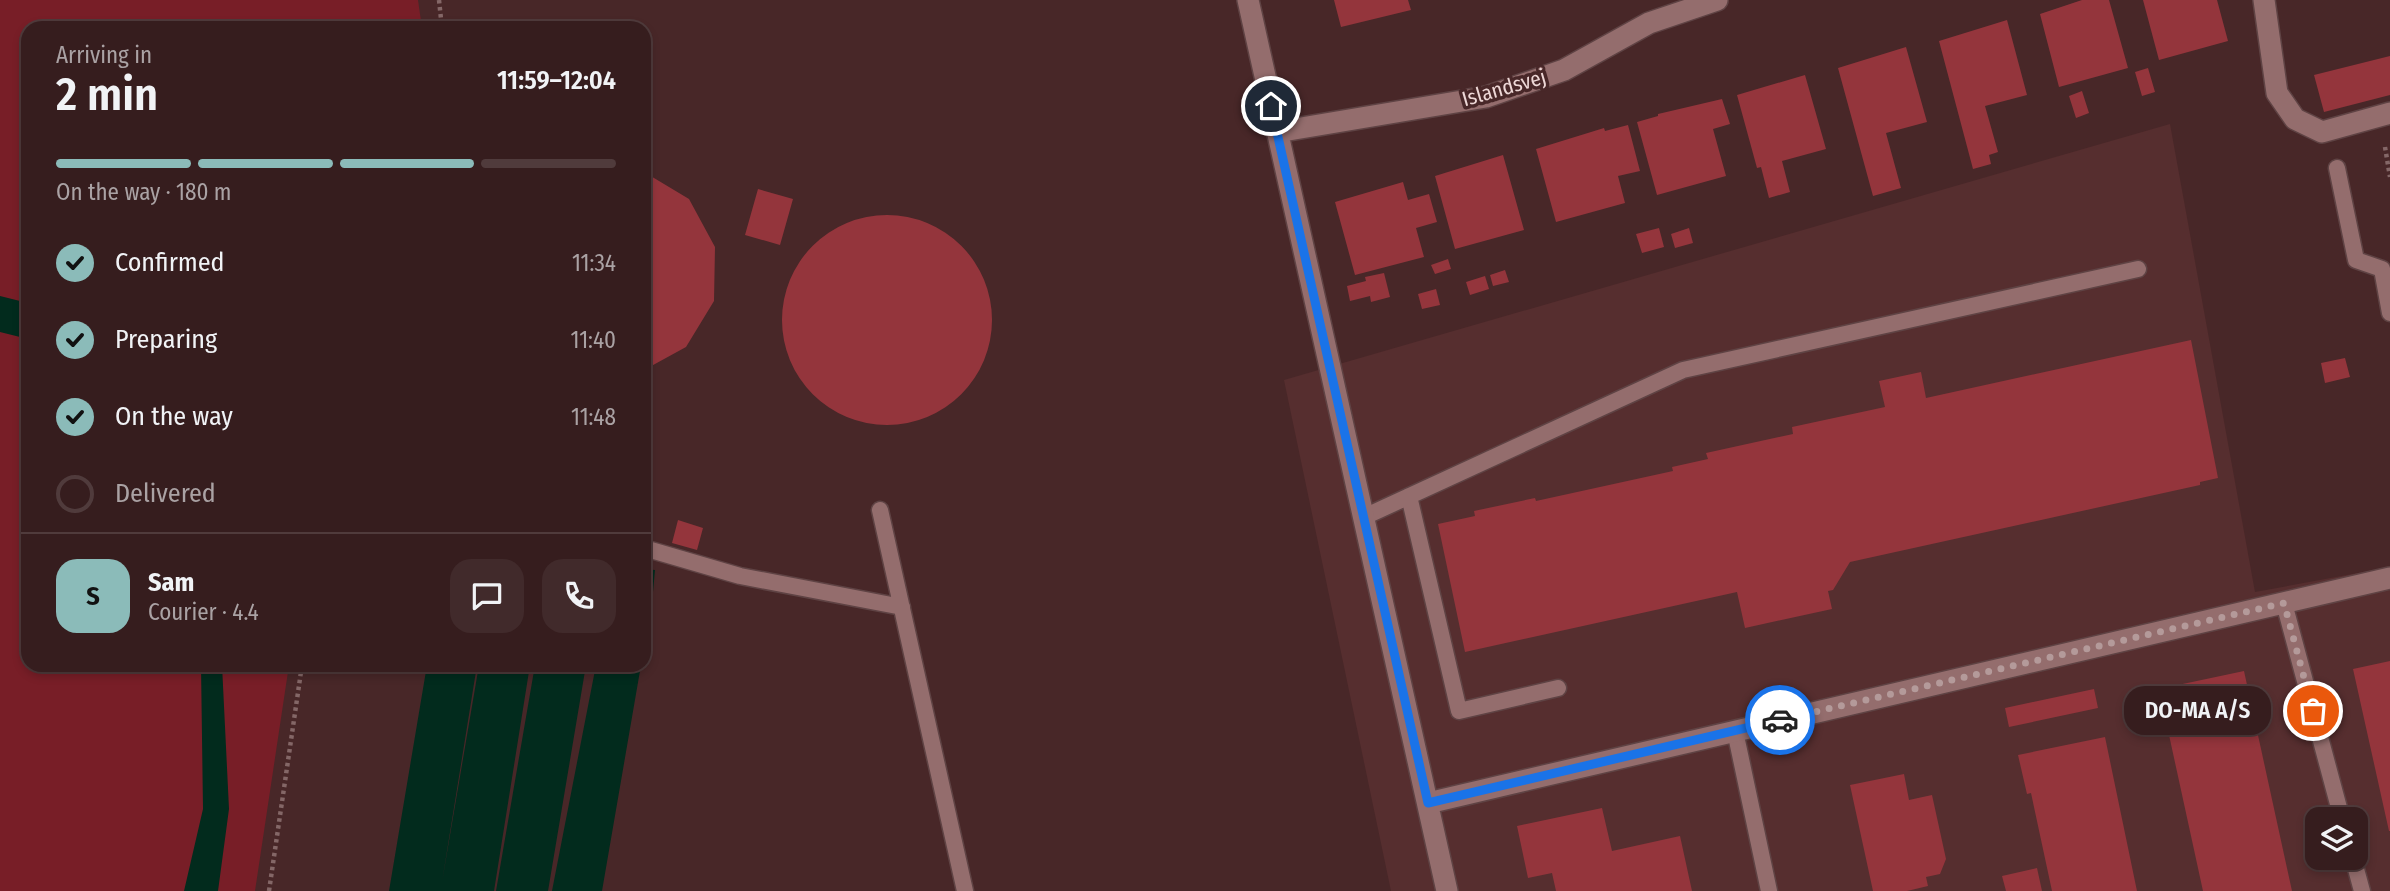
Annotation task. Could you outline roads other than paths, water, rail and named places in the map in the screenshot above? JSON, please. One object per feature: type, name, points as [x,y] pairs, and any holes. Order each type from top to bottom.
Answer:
[{"type":"street","points":[[1248,0],[1447,891]]},
{"type":"street","name":"Islandsvej","points":[[1277,132],[1486,97],[1564,71],[1649,23],[1717,0]]},
{"type":"street","points":[[2264,0],[2277,93],[2295,119],[2322,132],[2390,114]]},
{"type":"street","points":[[1428,803],[2390,578]]},
{"type":"lane","points":[[2337,168],[2356,260],[2382,269],[2390,313]]},
{"type":"lane","points":[[1364,517],[1683,370],[2138,269]]},
{"type":"lane","points":[[1409,496],[1459,711],[1558,688]]},
{"type":"lane","points":[[880,510],[965,891]]},
{"type":"lane","points":[[651,550],[740,576],[902,607]]},
{"type":"lane","points":[[2284,603],[2339,807]]},
{"type":"lane","points":[[1735,731],[1769,891]]},
{"type":"lane","points":[[2356,870],[2362,891]]},
{"type":"place","name":"DO-MA A/S","points":[[2313,711]]}]
